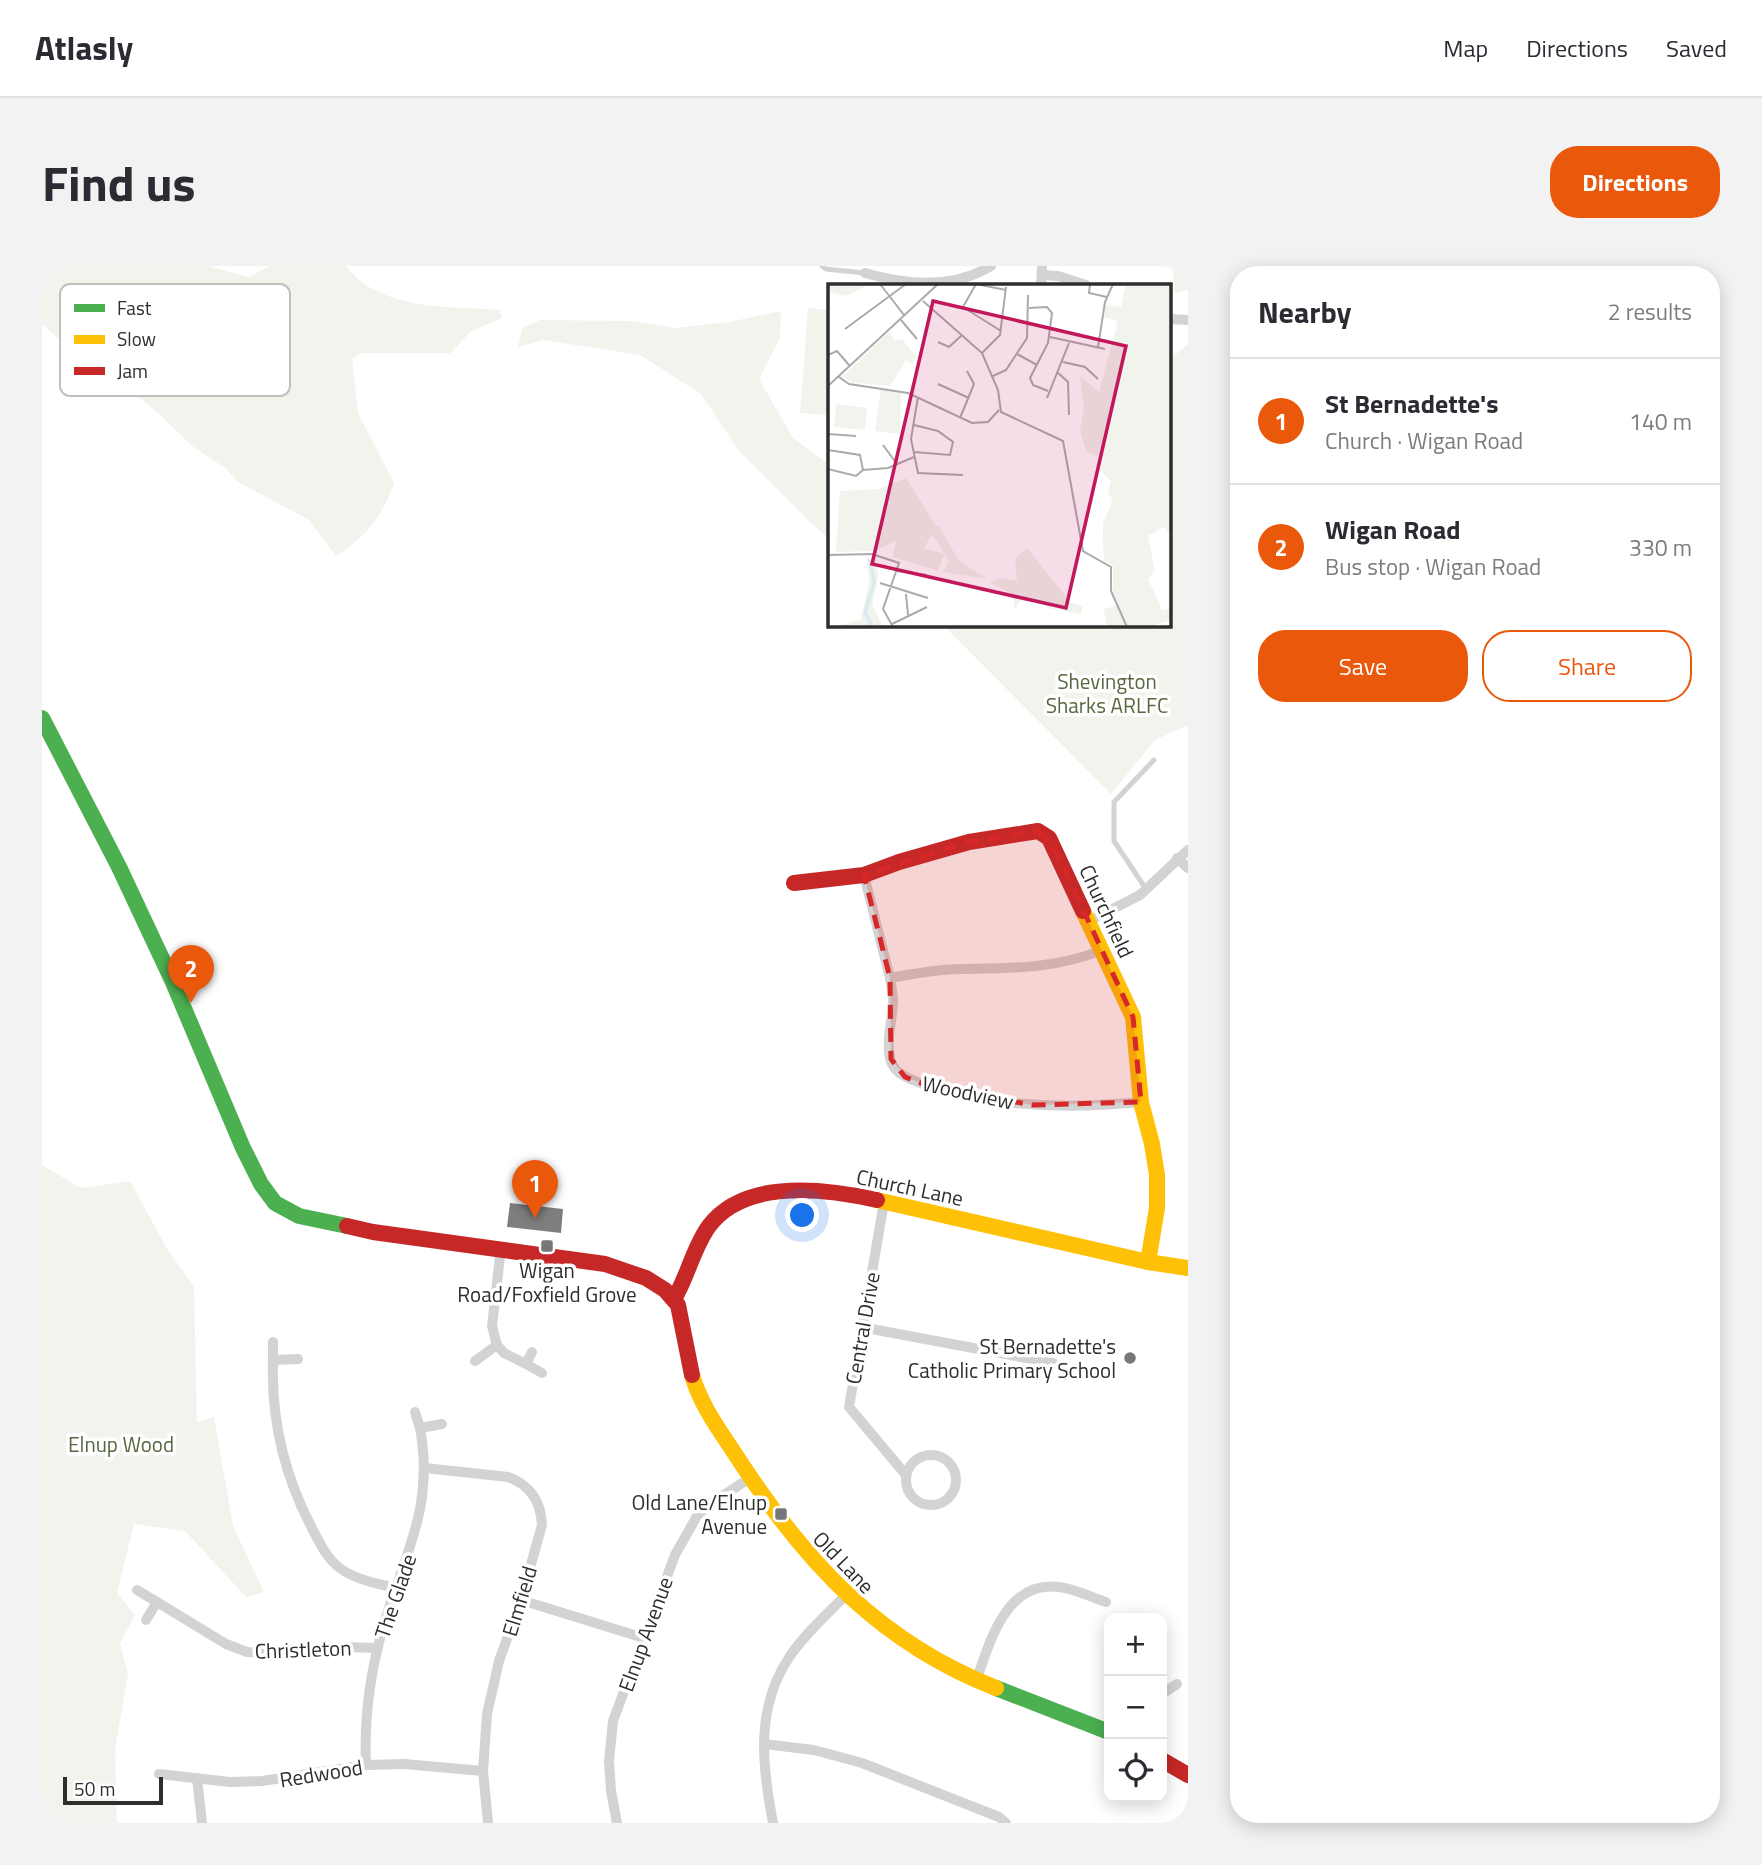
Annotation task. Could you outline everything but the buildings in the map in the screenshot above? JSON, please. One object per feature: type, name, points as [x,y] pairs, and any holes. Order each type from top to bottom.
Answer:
[{"type":"main road","points":[[42,718],[119,867],[172,980],[243,1148],[267,1194],[283,1209],[315,1220],[396,1236],[605,1264],[642,1278],[674,1299]]},
{"type":"main road","name":"Churchfield","points":[[794,883],[864,875],[968,842],[1038,831],[1049,838],[1133,1017],[1141,1102],[1155,1158],[1158,1187],[1148,1262]]},
{"type":"main road","name":"Church Lane","points":[[674,1299],[707,1229],[719,1215],[739,1203],[780,1191],[811,1190],[884,1202],[1148,1262],[1188,1268]]},
{"type":"main road","name":"Old Lane","points":[[674,1299],[680,1313],[688,1360],[697,1391],[750,1478],[808,1558],[845,1596],[909,1645],[950,1668],[1067,1712],[1104,1730]]},
{"type":"main road","points":[[1167,1763],[1188,1775]]},
{"type":"street","points":[[865,272],[887,279],[943,283],[980,273],[991,266]]},
{"type":"street","points":[[980,273],[984,284]]},
{"type":"street","points":[[1042,275],[1066,278],[1083,284]]},
{"type":"street","points":[[1170,319],[1188,320]]},
{"type":"street","points":[[1089,922],[1127,903],[1188,850]]},
{"type":"street","points":[[1177,858],[1188,868]]},
{"type":"street","name":"Woodview","points":[[864,875],[890,978],[893,999],[891,1059],[896,1070],[905,1077],[934,1088],[989,1101],[1083,1106],[1141,1102]]},
{"type":"street","points":[[890,978],[960,968],[1000,970],[1038,967],[1074,960],[1102,950]]},
{"type":"street","name":"Central Drive","points":[[884,1202],[849,1407],[906,1475],[906,1483],[913,1497],[928,1505],[936,1504],[950,1496],[956,1480],[951,1465],[938,1455],[915,1460],[906,1475]]},
{"type":"street","points":[[501,1248],[492,1326],[497,1345],[504,1353],[542,1373]]},
{"type":"street","points":[[861,1327],[1053,1363]]},
{"type":"street","points":[[273,1342],[273,1401],[278,1437],[296,1498],[331,1559],[341,1569],[353,1576],[397,1588]]},
{"type":"street","points":[[475,1361],[497,1345]]},
{"type":"street","points":[[526,1364],[532,1352]]},
{"type":"street","points":[[273,1360],[299,1359]]},
{"type":"street","name":"The Glade","points":[[366,1765],[366,1719],[378,1648],[416,1533],[425,1468],[420,1428],[415,1412]]},
{"type":"street","points":[[420,1428],[442,1423]]},
{"type":"street","name":"Elmfield","points":[[425,1468],[508,1477],[531,1491],[539,1507],[542,1525],[521,1600],[499,1661],[487,1714],[483,1771],[488,1823]]},
{"type":"street","name":"Elnup Avenue","points":[[617,1823],[611,1791],[609,1740],[613,1721],[675,1555],[687,1529],[707,1506],[750,1478]]},
{"type":"street","points":[[977,1679],[996,1625],[1012,1604],[1039,1586],[1061,1587],[1106,1602]]},
{"type":"street","name":"Christleton","points":[[137,1590],[226,1644],[247,1651],[272,1653],[344,1647],[378,1648]]},
{"type":"street","points":[[773,1823],[765,1779],[764,1744],[768,1705],[784,1666],[799,1644],[845,1596]]},
{"type":"street","points":[[521,1600],[645,1638]]},
{"type":"street","points":[[146,1620],[158,1602]]},
{"type":"street","points":[[1167,1690],[1177,1684]]},
{"type":"street","points":[[764,1744],[814,1750],[862,1763],[999,1816],[1006,1823]]},
{"type":"street","name":"Redwood","points":[[159,1774],[230,1782],[262,1781],[366,1765],[416,1765],[483,1771]]},
{"type":"street","points":[[197,1778],[202,1823]]},
{"type":"lane","points":[[822,266],[826,269],[865,272]]},
{"type":"lane","points":[[1146,889],[1114,841],[1114,802],[1154,760]]},
{"type":"highlighted area","points":[[1038,831],[1053,845],[1133,1017],[1141,1102],[1033,1105],[934,1088],[905,1077],[891,1059],[890,978],[864,875],[969,842]]},
{"type":"green space","points":[[42,266],[208,266],[249,277],[269,266],[346,266],[360,281],[396,299],[438,306],[500,310],[502,318],[470,332],[451,353],[362,353],[352,359],[358,413],[394,483],[372,525],[336,556],[309,520],[238,482],[225,468],[192,446],[137,396],[290,396],[290,284],[60,284],[60,340],[42,324]]},
{"type":"green space","points":[[1173,266],[1188,266],[1188,290],[1174,293]]},
{"type":"green space","points":[[808,308],[828,310],[828,415],[800,413]]},
{"type":"green space","points":[[781,311],[780,338],[759,379],[793,438],[828,464],[828,537],[739,451],[701,394],[640,355],[543,340],[518,347],[522,328],[540,320],[631,321],[675,328],[729,322]]},
{"type":"green space","name":"Shevington Sharks ARLFC","points":[[1188,344],[1188,725],[1155,740],[1111,794],[944,626],[1170,626],[1170,359]]},
{"type":"green space","name":"Elnup Wood","points":[[42,1165],[81,1188],[130,1181],[166,1247],[194,1287],[197,1422],[214,1417],[233,1526],[264,1592],[246,1597],[185,1531],[134,1524],[117,1593],[135,1615],[120,1644],[128,1674],[115,1749],[117,1823],[42,1823]]},
{"type":"traffic: fast","points":[[42,718],[119,867],[172,980],[243,1148],[261,1184],[275,1203],[299,1216],[347,1226]]},
{"type":"traffic: fast","points":[[996,1688],[1104,1730]]},
{"type":"traffic: slow","points":[[1083,911],[1133,1017],[1141,1102],[1157,1175],[1157,1208],[1148,1262]]},
{"type":"traffic: slow","points":[[877,1200],[1148,1262],[1188,1268]]},
{"type":"traffic: slow","points":[[692,1375],[707,1410],[741,1463],[766,1500],[820,1567],[882,1624],[955,1670],[996,1688]]},
{"type":"traffic: jam","points":[[794,883],[864,875],[969,842],[1038,831],[1049,838],[1083,911]]},
{"type":"traffic: jam","points":[[674,1299],[709,1226],[725,1211],[743,1200],[788,1191],[835,1193],[877,1200]]},
{"type":"traffic: jam","points":[[347,1226],[373,1232],[605,1264],[646,1278],[665,1290],[678,1305],[692,1375]]},
{"type":"traffic: jam","points":[[1167,1763],[1188,1775]]},
{"type":"place","name":"Wigan Road","points":[[191,1003]]},
{"type":"place","name":"St Bernadette's","points":[[535,1218]]},
{"type":"place","name":"Wigan Road/Foxfield Grove","points":[[547,1246]]},
{"type":"place","name":"St Bernadette's Catholic Primary School","points":[[1130,1358]]},
{"type":"place","name":"Old Lane/Elnup Avenue","points":[[781,1514]]}]
